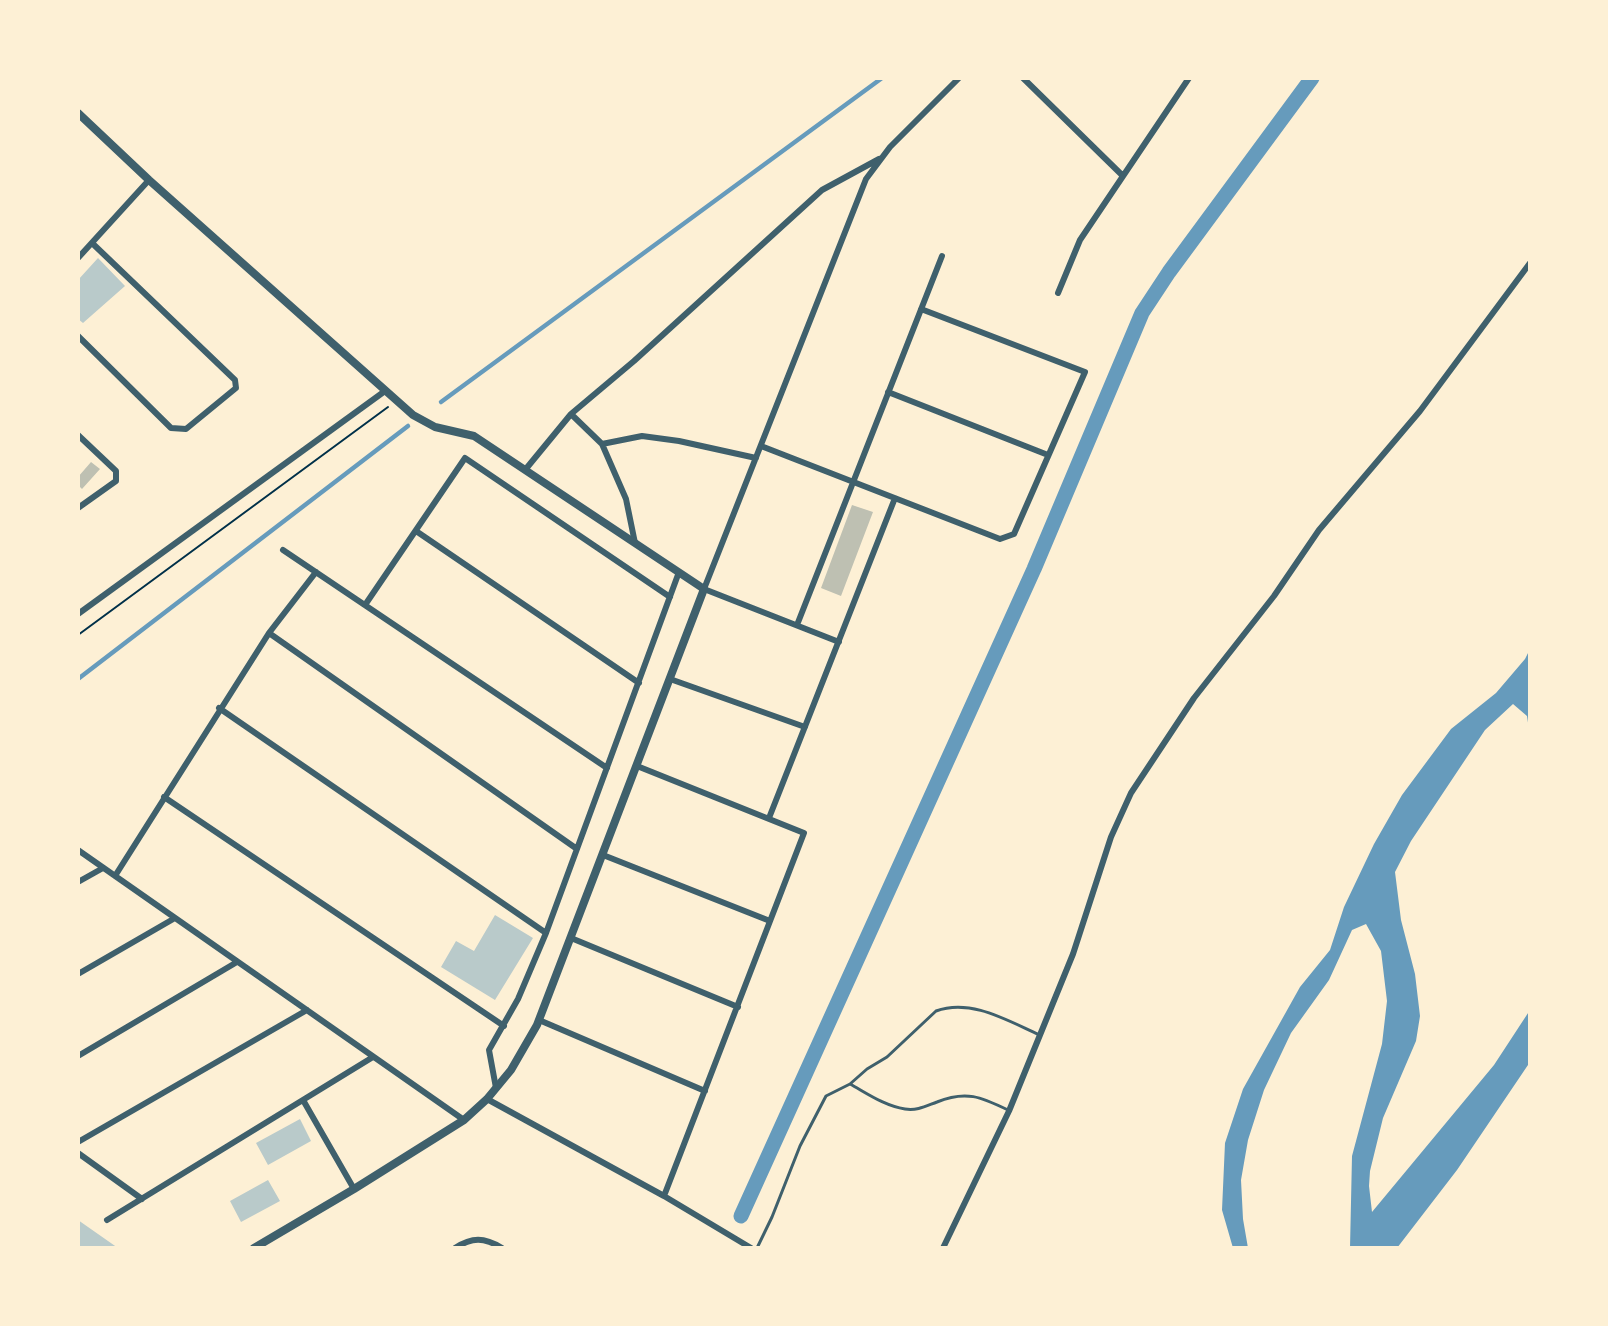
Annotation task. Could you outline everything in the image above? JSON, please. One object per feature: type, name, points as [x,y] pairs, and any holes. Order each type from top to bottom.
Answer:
[{"type":"street","points":[[254,1248],[464,1120],[487,1099],[511,1070],[539,1020],[704,589],[866,179],[890,147],[959,78]]},
{"type":"street","points":[[1023,78],[1123,176]]},
{"type":"street","points":[[1058,293],[1080,240],[1189,78]]},
{"type":"street","points":[[78,113],[149,180],[395,401],[423,422],[474,436],[704,589],[839,642]]},
{"type":"street","points":[[525,470],[571,414],[634,361],[822,190],[882,157]]},
{"type":"street","points":[[78,258],[149,180]]},
{"type":"street","points":[[78,336],[171,428],[186,429],[236,388],[235,380],[92,243]]},
{"type":"street","points":[[796,625],[942,256]]},
{"type":"street","points":[[943,1248],[1009,1111],[1073,954],[1111,837],[1137,784],[1194,698],[1274,596],[1319,530],[1420,411],[1530,263]]},
{"type":"street","points":[[761,446],[999,539],[1014,534],[1085,372],[921,309]]},
{"type":"street","points":[[78,614],[385,391]]},
{"type":"street","points":[[888,392],[1048,455]]},
{"type":"street","points":[[571,414],[602,444],[626,499],[635,543]]},
{"type":"street","points":[[78,435],[116,471],[116,481],[78,508]]},
{"type":"street","points":[[602,444],[642,436],[679,441],[756,458]]},
{"type":"street","points":[[365,605],[465,458],[670,597]]},
{"type":"street","points":[[769,818],[895,498]]},
{"type":"street","points":[[416,531],[639,683]]},
{"type":"street","points":[[283,550],[607,768]]},
{"type":"street","points":[[115,876],[219,708],[269,633],[315,572]]},
{"type":"street","points":[[496,1088],[489,1050],[518,999],[546,933],[679,572]]},
{"type":"street","points":[[269,633],[577,849]]},
{"type":"street","points":[[670,679],[805,727]]},
{"type":"street","points":[[219,708],[546,933]]},
{"type":"street","points":[[637,766],[804,833],[664,1197]]},
{"type":"street","points":[[164,797],[504,1026]]},
{"type":"street","points":[[78,850],[464,1120]]},
{"type":"street","points":[[603,855],[770,921]]},
{"type":"street","points":[[78,882],[103,868]]},
{"type":"street","points":[[78,974],[175,918]]},
{"type":"street","points":[[571,938],[738,1007]]},
{"type":"street","points":[[78,1056],[237,962]]},
{"type":"street","points":[[78,1142],[307,1010]]},
{"type":"street","points":[[539,1020],[705,1091]]},
{"type":"street","points":[[107,1220],[373,1057]]},
{"type":"street","points":[[487,1099],[752,1248]]},
{"type":"street","points":[[303,1101],[354,1189]]},
{"type":"street","points":[[78,1153],[142,1199]]},
{"type":"street","points":[[455,1248],[467,1240],[475,1240],[487,1241],[502,1248]]},
{"type":"lane","points":[[757,1248],[800,1146],[826,1096],[850,1084],[867,1069],[887,1057],[936,1011],[944,1008],[970,1007],[1040,1035]]},
{"type":"lane","points":[[850,1084],[885,1104],[907,1110],[920,1109],[961,1095],[979,1096],[1009,1111]]},
{"type":"path","points":[[78,635],[395,401]]},
{"type":"shaded area","points":[[98,258],[125,286],[83,323],[78,319],[78,280]]},
{"type":"shaded area","points":[[495,915],[533,938],[495,1000],[441,967],[456,941],[474,951]]},
{"type":"shaded area","points":[[300,1119],[311,1141],[268,1165],[256,1143]]},
{"type":"shaded area","points":[[268,1180],[280,1201],[241,1222],[230,1201]]},
{"type":"shaded area","points":[[78,1220],[118,1248],[78,1248]]},
{"type":"water","points":[[1530,649],[1530,736],[1527,716],[1513,704],[1485,730],[1411,841],[1395,872],[1401,920],[1415,974],[1420,1016],[1416,1041],[1383,1118],[1370,1171],[1372,1212],[1494,1065],[1530,1010],[1530,1062],[1457,1170],[1397,1248],[1350,1248],[1352,1156],[1382,1044],[1387,1001],[1381,951],[1366,924],[1352,930],[1329,980],[1291,1033],[1264,1090],[1248,1140],[1241,1180],[1243,1219],[1248,1248],[1233,1248],[1222,1210],[1225,1143],[1243,1089],[1300,987],[1330,950],[1344,907],[1374,844],[1402,795],[1451,729],[1496,693],[1525,659]]},
{"type":"building","points":[[91,462],[100,469],[82,489],[78,485],[78,477]]},
{"type":"building","points":[[852,505],[873,512],[841,596],[821,588]]},
{"type":"waterway","points":[[441,402],[882,78]]},
{"type":"waterway","points":[[741,1216],[1034,569],[1142,313],[1169,272],[1312,78]]},
{"type":"waterway","points":[[78,679],[408,426]]}]
